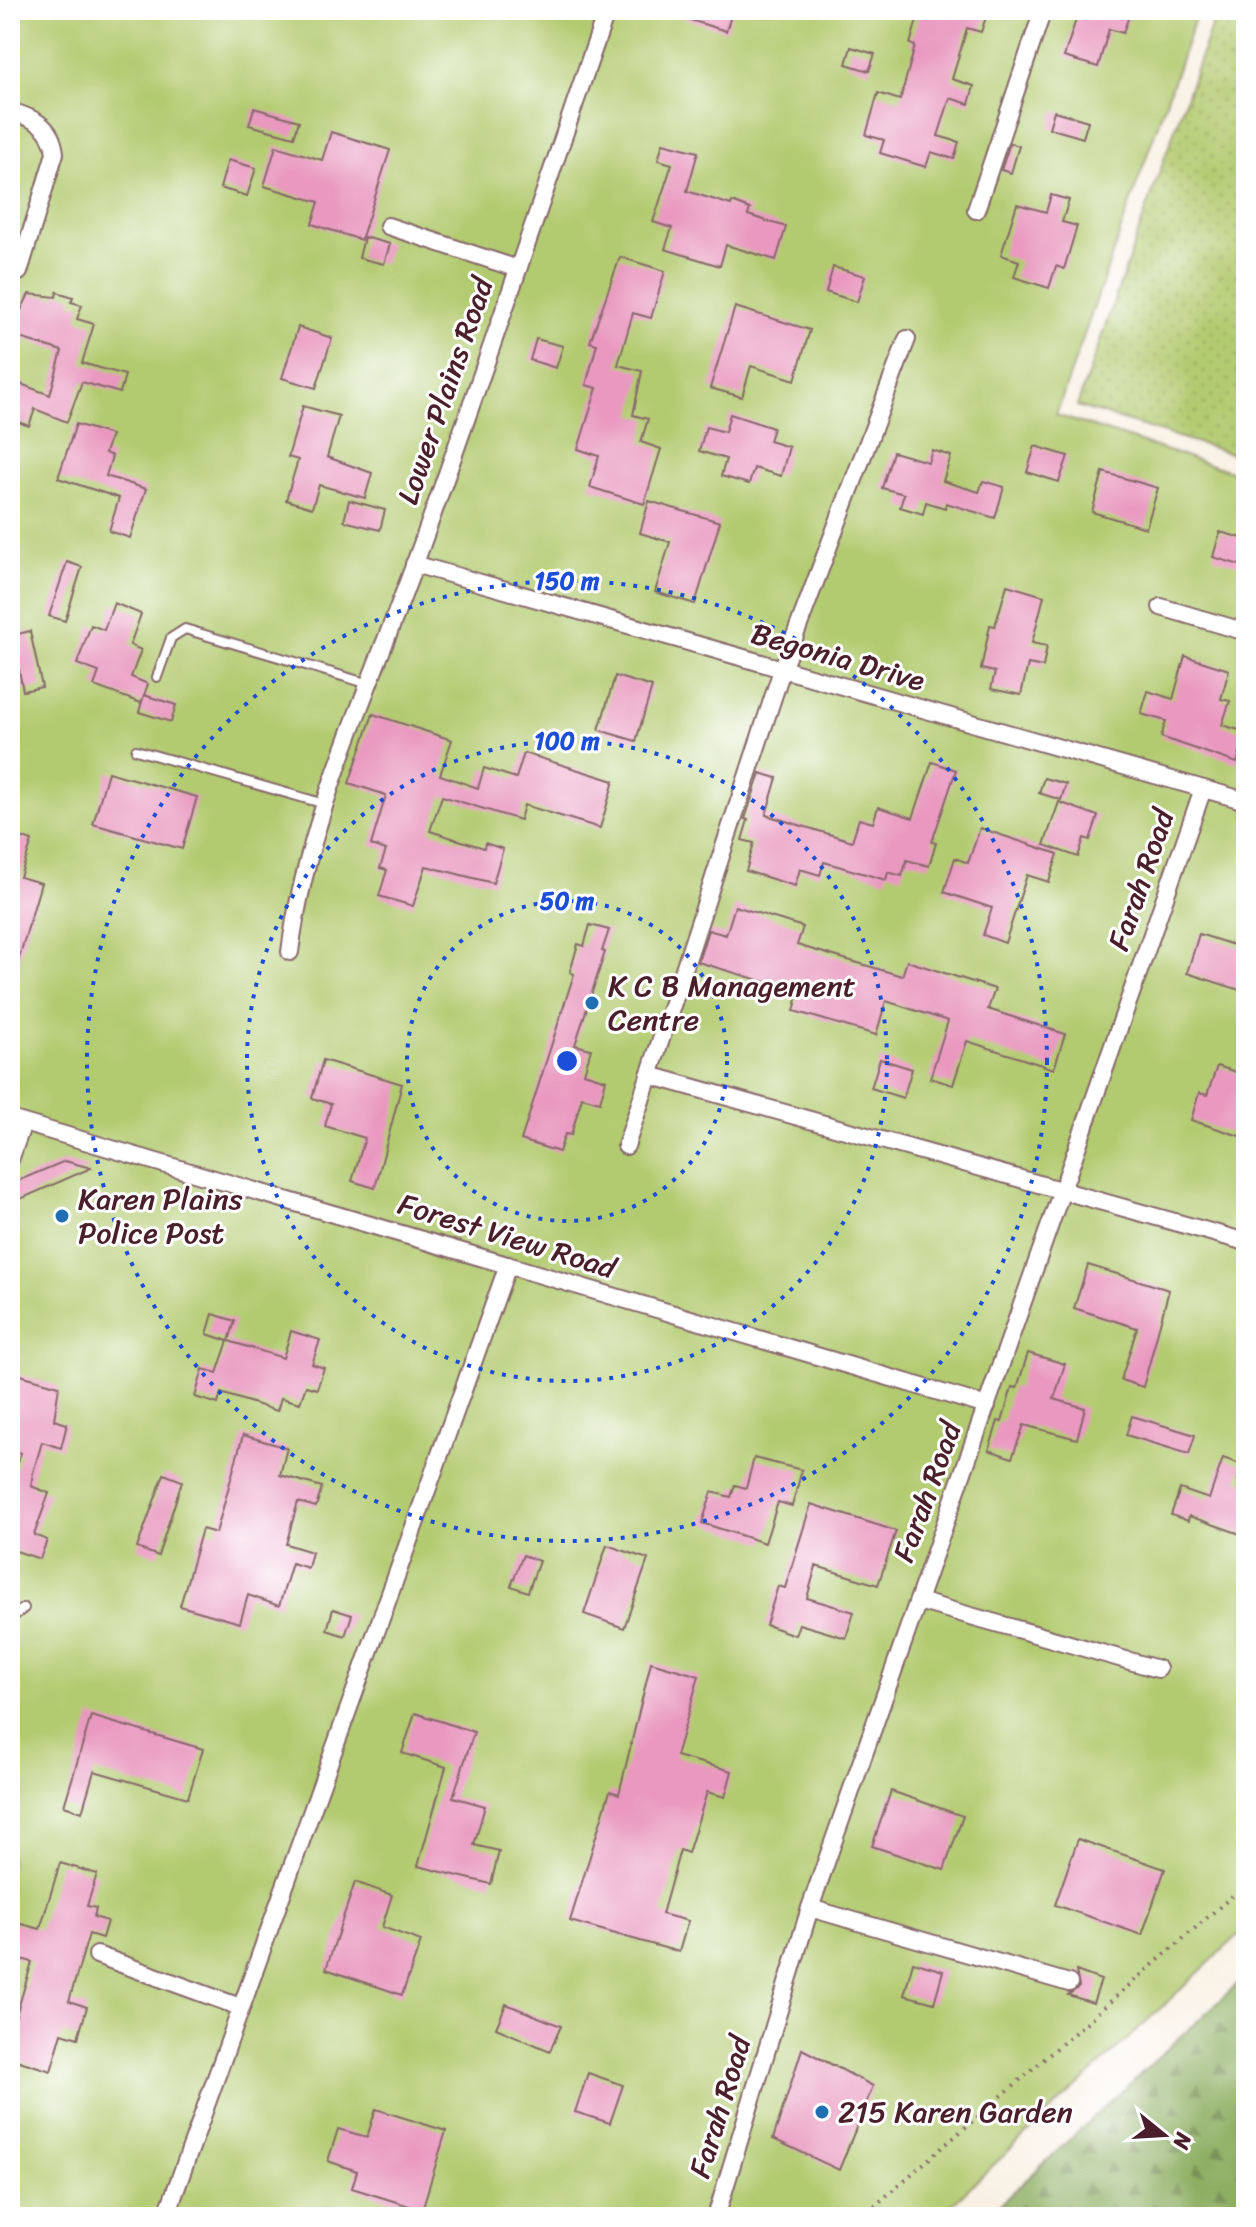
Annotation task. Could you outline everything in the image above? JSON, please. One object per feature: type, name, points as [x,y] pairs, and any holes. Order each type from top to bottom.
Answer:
[{"type":"street","name":"Lower Plains Road","points":[[290,952],[296,900],[328,796],[414,564],[607,10]]},
{"type":"street","points":[[976,210],[1043,10]]},
{"type":"street","points":[[10,111],[44,126],[53,138],[55,153],[19,272]]},
{"type":"street","points":[[388,226],[518,269]]},
{"type":"street","points":[[626,1146],[782,670],[907,339]]},
{"type":"street","name":"Begonia Drive","points":[[414,564],[1246,801]]},
{"type":"street","points":[[1161,607],[1246,632]]},
{"type":"street","name":"Farah Road","points":[[716,2217],[810,1908],[1203,789]]},
{"type":"street","points":[[649,1075],[1246,1242]]},
{"type":"street","points":[[10,1160],[16,1121]]},
{"type":"street","name":"Forest View Road","points":[[16,1121],[987,1406]]},
{"type":"street","points":[[166,2217],[508,1265]]},
{"type":"street","points":[[918,1601],[1158,1669]]},
{"type":"street","points":[[810,1908],[1069,1983]]},
{"type":"street","points":[[97,1955],[240,2007]]},
{"type":"lane","points":[[157,677],[171,638],[185,629],[370,684]]},
{"type":"lane","points":[[136,750],[328,796]]},
{"type":"lane","points":[[10,1619],[24,1608]]},
{"type":"path","points":[[862,2217],[1246,1884]]},
{"type":"green space","points":[[10,10],[1198,10],[1056,415],[1246,476],[1246,1928],[938,2217],[10,2217]]},
{"type":"green space","points":[[1217,10],[1246,10],[1246,458],[1077,406]]},
{"type":"green space","points":[[1246,1976],[1246,2217],[986,2217]]},
{"type":"building","points":[[672,10],[733,10],[726,31],[671,14]]},
{"type":"building","points":[[920,10],[976,10],[987,14],[981,32],[967,28],[952,79],[974,86],[969,104],[950,98],[938,136],[959,142],[954,159],[931,152],[926,167],[880,153],[884,140],[866,135],[878,93],[900,100],[915,46],[910,44]]},
{"type":"building","points":[[1079,10],[1131,10],[1123,33],[1109,29],[1098,67],[1064,57]]},
{"type":"building","points":[[851,47],[875,54],[869,71],[846,64]]},
{"type":"building","points":[[254,108],[299,121],[294,137],[249,125]]},
{"type":"building","points":[[1054,111],[1088,121],[1083,138],[1049,128]]},
{"type":"building","points":[[331,132],[390,150],[361,240],[312,224],[319,202],[264,186],[276,146],[322,160]]},
{"type":"building","points":[[663,143],[698,152],[687,191],[731,205],[732,202],[750,209],[748,215],[786,227],[776,260],[726,245],[720,266],[665,249],[672,228],[653,222],[672,164],[658,160]]},
{"type":"building","points":[[1010,143],[1019,146],[1011,173],[1001,170]]},
{"type":"building","points":[[228,160],[256,168],[247,196],[220,188]]},
{"type":"building","points":[[1051,195],[1069,200],[1062,222],[1077,226],[1064,269],[1056,266],[1049,288],[1014,277],[1019,261],[1001,255],[1017,204],[1046,212]]},
{"type":"building","points":[[364,237],[390,244],[384,264],[359,258]]},
{"type":"building","points":[[620,257],[665,271],[651,318],[633,313],[618,365],[642,371],[633,415],[648,419],[641,442],[661,449],[644,504],[590,487],[599,456],[578,449],[597,388],[586,385],[597,344],[590,342]]},
{"type":"building","points":[[833,267],[865,276],[857,302],[826,292]]},
{"type":"building","points":[[57,292],[73,297],[71,302],[82,305],[77,319],[94,324],[82,363],[125,375],[120,393],[82,382],[67,422],[35,409],[29,426],[10,419],[10,380],[50,395],[62,351],[10,335],[10,311],[19,314],[29,294],[56,297]]},
{"type":"building","points":[[735,307],[810,330],[795,380],[751,366],[742,397],[710,388]]},
{"type":"building","points":[[298,327],[332,338],[316,388],[282,378]]},
{"type":"building","points":[[536,339],[563,346],[556,368],[530,360]]},
{"type":"building","points":[[303,406],[339,416],[327,457],[372,473],[365,498],[319,485],[312,508],[286,500],[298,460],[288,457]]},
{"type":"building","points":[[730,414],[773,428],[769,441],[789,447],[781,476],[754,468],[749,484],[721,476],[726,459],[699,451],[706,427],[725,432]]},
{"type":"building","points":[[76,424],[111,435],[105,453],[112,456],[106,476],[146,489],[130,538],[109,531],[119,498],[58,478]]},
{"type":"building","points":[[1035,446],[1068,456],[1059,482],[1027,472]]},
{"type":"building","points":[[932,450],[951,456],[943,481],[979,492],[983,481],[1004,487],[995,518],[946,503],[945,508],[926,502],[923,514],[900,507],[904,494],[882,488],[893,452],[928,462]]},
{"type":"building","points":[[1103,472],[1158,488],[1146,528],[1092,512]]},
{"type":"building","points":[[349,500],[385,510],[380,530],[344,521]]},
{"type":"building","points":[[649,501],[720,522],[695,604],[655,592],[670,542],[640,533]]},
{"type":"building","points":[[1220,532],[1246,539],[1246,567],[1213,557]]},
{"type":"building","points":[[67,562],[82,567],[65,621],[49,616]]},
{"type":"building","points":[[1007,585],[1044,596],[1032,643],[1047,646],[1043,667],[1028,664],[1021,695],[991,689],[995,672],[981,669],[990,625],[995,626]]},
{"type":"building","points":[[114,603],[141,614],[130,645],[141,650],[131,677],[148,684],[141,703],[94,686],[99,672],[77,664],[91,625],[104,630]]},
{"type":"building","points":[[30,631],[42,687],[23,691],[19,670],[10,672],[10,636]]},
{"type":"building","points":[[1185,656],[1229,670],[1221,699],[1230,701],[1222,725],[1246,732],[1237,763],[1161,737],[1166,721],[1141,714],[1148,691],[1173,699]]},
{"type":"building","points":[[615,676],[652,687],[636,741],[599,730]]},
{"type":"building","points":[[144,695],[176,705],[171,722],[139,712]]},
{"type":"building","points":[[373,714],[452,740],[440,775],[478,788],[484,768],[516,778],[524,753],[614,781],[600,828],[524,805],[520,820],[442,796],[430,831],[484,848],[485,843],[503,849],[493,883],[426,866],[413,906],[379,896],[387,870],[380,868],[386,850],[371,845],[386,795],[349,783]]},
{"type":"building","points":[[932,762],[956,770],[932,842],[936,843],[929,866],[907,860],[902,876],[888,872],[886,880],[824,862],[820,875],[800,869],[795,886],[746,871],[754,843],[742,840],[748,820],[745,819],[760,773],[777,778],[766,815],[852,841],[859,819],[873,823],[878,807],[913,818]]},
{"type":"building","points":[[108,772],[197,797],[182,849],[93,824]]},
{"type":"building","points":[[1044,778],[1066,784],[1061,800],[1039,793]]},
{"type":"building","points":[[1059,802],[1098,816],[1090,840],[1084,838],[1078,857],[1044,845]]},
{"type":"building","points":[[980,828],[1058,854],[1049,882],[1027,875],[1005,943],[983,935],[992,908],[944,892],[955,858],[968,863]]},
{"type":"building","points":[[10,833],[32,841],[20,877],[41,883],[15,972],[10,971]]},
{"type":"building","points":[[735,906],[803,927],[797,945],[902,976],[907,961],[995,989],[988,1009],[1065,1034],[1054,1069],[967,1041],[953,1085],[930,1078],[948,1021],[886,1001],[876,1035],[794,1011],[799,992],[698,962],[708,930],[726,935]]},
{"type":"building","points":[[590,925],[609,930],[602,951],[605,952],[575,1045],[591,1049],[584,1073],[606,1080],[600,1102],[582,1097],[571,1135],[565,1134],[559,1152],[521,1140],[574,974],[570,972],[578,944],[584,946]]},
{"type":"building","points":[[1199,934],[1246,949],[1246,992],[1187,973]]},
{"type":"building","points":[[880,1059],[912,1069],[903,1098],[871,1088]]},
{"type":"building","points":[[323,1060],[402,1084],[375,1188],[352,1181],[365,1138],[325,1126],[331,1104],[312,1098]]},
{"type":"building","points":[[1217,1066],[1246,1075],[1246,1138],[1191,1120],[1199,1093],[1207,1095]]},
{"type":"building","points":[[65,1161],[91,1168],[16,1201],[10,1184]]},
{"type":"building","points":[[1088,1265],[1169,1290],[1143,1387],[1121,1380],[1137,1328],[1074,1308]]},
{"type":"building","points":[[213,1314],[235,1321],[229,1341],[283,1358],[291,1331],[320,1340],[312,1364],[324,1368],[317,1389],[306,1386],[300,1403],[281,1398],[277,1411],[221,1393],[218,1404],[195,1397],[203,1369],[217,1373],[228,1341],[207,1334]]},
{"type":"building","points":[[1028,1353],[1065,1364],[1054,1399],[1085,1408],[1077,1439],[1024,1425],[1012,1458],[989,1450],[998,1421],[1002,1422],[1012,1387],[1017,1388]]},
{"type":"building","points":[[10,1372],[59,1386],[54,1420],[67,1424],[61,1448],[42,1442],[33,1473],[31,1486],[49,1493],[34,1535],[47,1540],[40,1559],[10,1549],[10,1484],[21,1453],[10,1450]]},
{"type":"building","points":[[1132,1416],[1195,1435],[1189,1454],[1126,1435]]},
{"type":"building","points":[[243,1435],[287,1448],[280,1475],[322,1487],[316,1507],[298,1502],[286,1544],[312,1552],[308,1568],[292,1563],[279,1606],[248,1595],[240,1623],[180,1606],[202,1529],[216,1533]]},
{"type":"building","points":[[754,1458],[802,1470],[792,1506],[778,1502],[765,1543],[702,1523],[712,1492],[731,1497],[735,1485],[746,1488]]},
{"type":"building","points":[[1223,1458],[1243,1465],[1238,1480],[1246,1483],[1246,1536],[1189,1516],[1188,1521],[1171,1515],[1180,1489],[1209,1499]]},
{"type":"building","points":[[164,1474],[182,1481],[158,1556],[137,1548]]},
{"type":"building","points":[[811,1504],[896,1531],[878,1585],[816,1566],[807,1598],[854,1612],[846,1638],[799,1624],[795,1635],[766,1625],[778,1586],[785,1588]]},
{"type":"building","points":[[607,1545],[648,1559],[624,1628],[584,1614]]},
{"type":"building","points":[[523,1555],[539,1561],[528,1592],[511,1586]]},
{"type":"building","points":[[333,1609],[352,1615],[345,1636],[327,1630]]},
{"type":"building","points":[[651,1662],[699,1676],[676,1756],[732,1771],[725,1797],[707,1792],[688,1853],[680,1850],[662,1914],[688,1921],[679,1952],[570,1921],[610,1791],[619,1794]]},
{"type":"building","points":[[415,1713],[474,1732],[453,1797],[485,1806],[474,1845],[499,1851],[491,1884],[418,1866],[446,1767],[402,1753]]},
{"type":"building","points":[[91,1716],[203,1749],[188,1798],[94,1771],[82,1812],[64,1806]]},
{"type":"building","points":[[891,1791],[963,1816],[944,1870],[872,1846]]},
{"type":"building","points":[[1078,1839],[1165,1869],[1142,1935],[1055,1905]]},
{"type":"building","points":[[60,1863],[97,1874],[87,1906],[96,1908],[94,1917],[107,1921],[102,1938],[89,1934],[69,2001],[87,2007],[78,2038],[62,2033],[51,2071],[10,2058],[10,2021],[14,2022],[32,1962],[10,1956],[10,1921],[40,1929]]},
{"type":"building","points":[[355,1882],[392,1895],[382,1927],[421,1941],[402,1995],[326,1969]]},
{"type":"building","points":[[913,1962],[943,1971],[934,2003],[904,1995]]},
{"type":"building","points":[[1076,1971],[1101,1980],[1093,2003],[1068,1995],[1079,1987]]},
{"type":"building","points":[[506,2004],[561,2026],[550,2051],[496,2028]]},
{"type":"building","name":"215 Karen Garden","points":[[802,2049],[873,2086],[839,2170],[773,2139]]},
{"type":"building","points":[[588,2073],[623,2085],[610,2123],[575,2112]]},
{"type":"building","points":[[376,2109],[446,2131],[422,2210],[352,2188],[357,2171],[328,2161],[338,2129],[367,2137]]},
{"type":"place","name":"K C B Management Centre","points":[[592,1003]]},
{"type":"place","name":"Karen Plains Police Post","points":[[62,1216]]},
{"type":"place","name":"215 Karen Garden","points":[[822,2112]]}]
